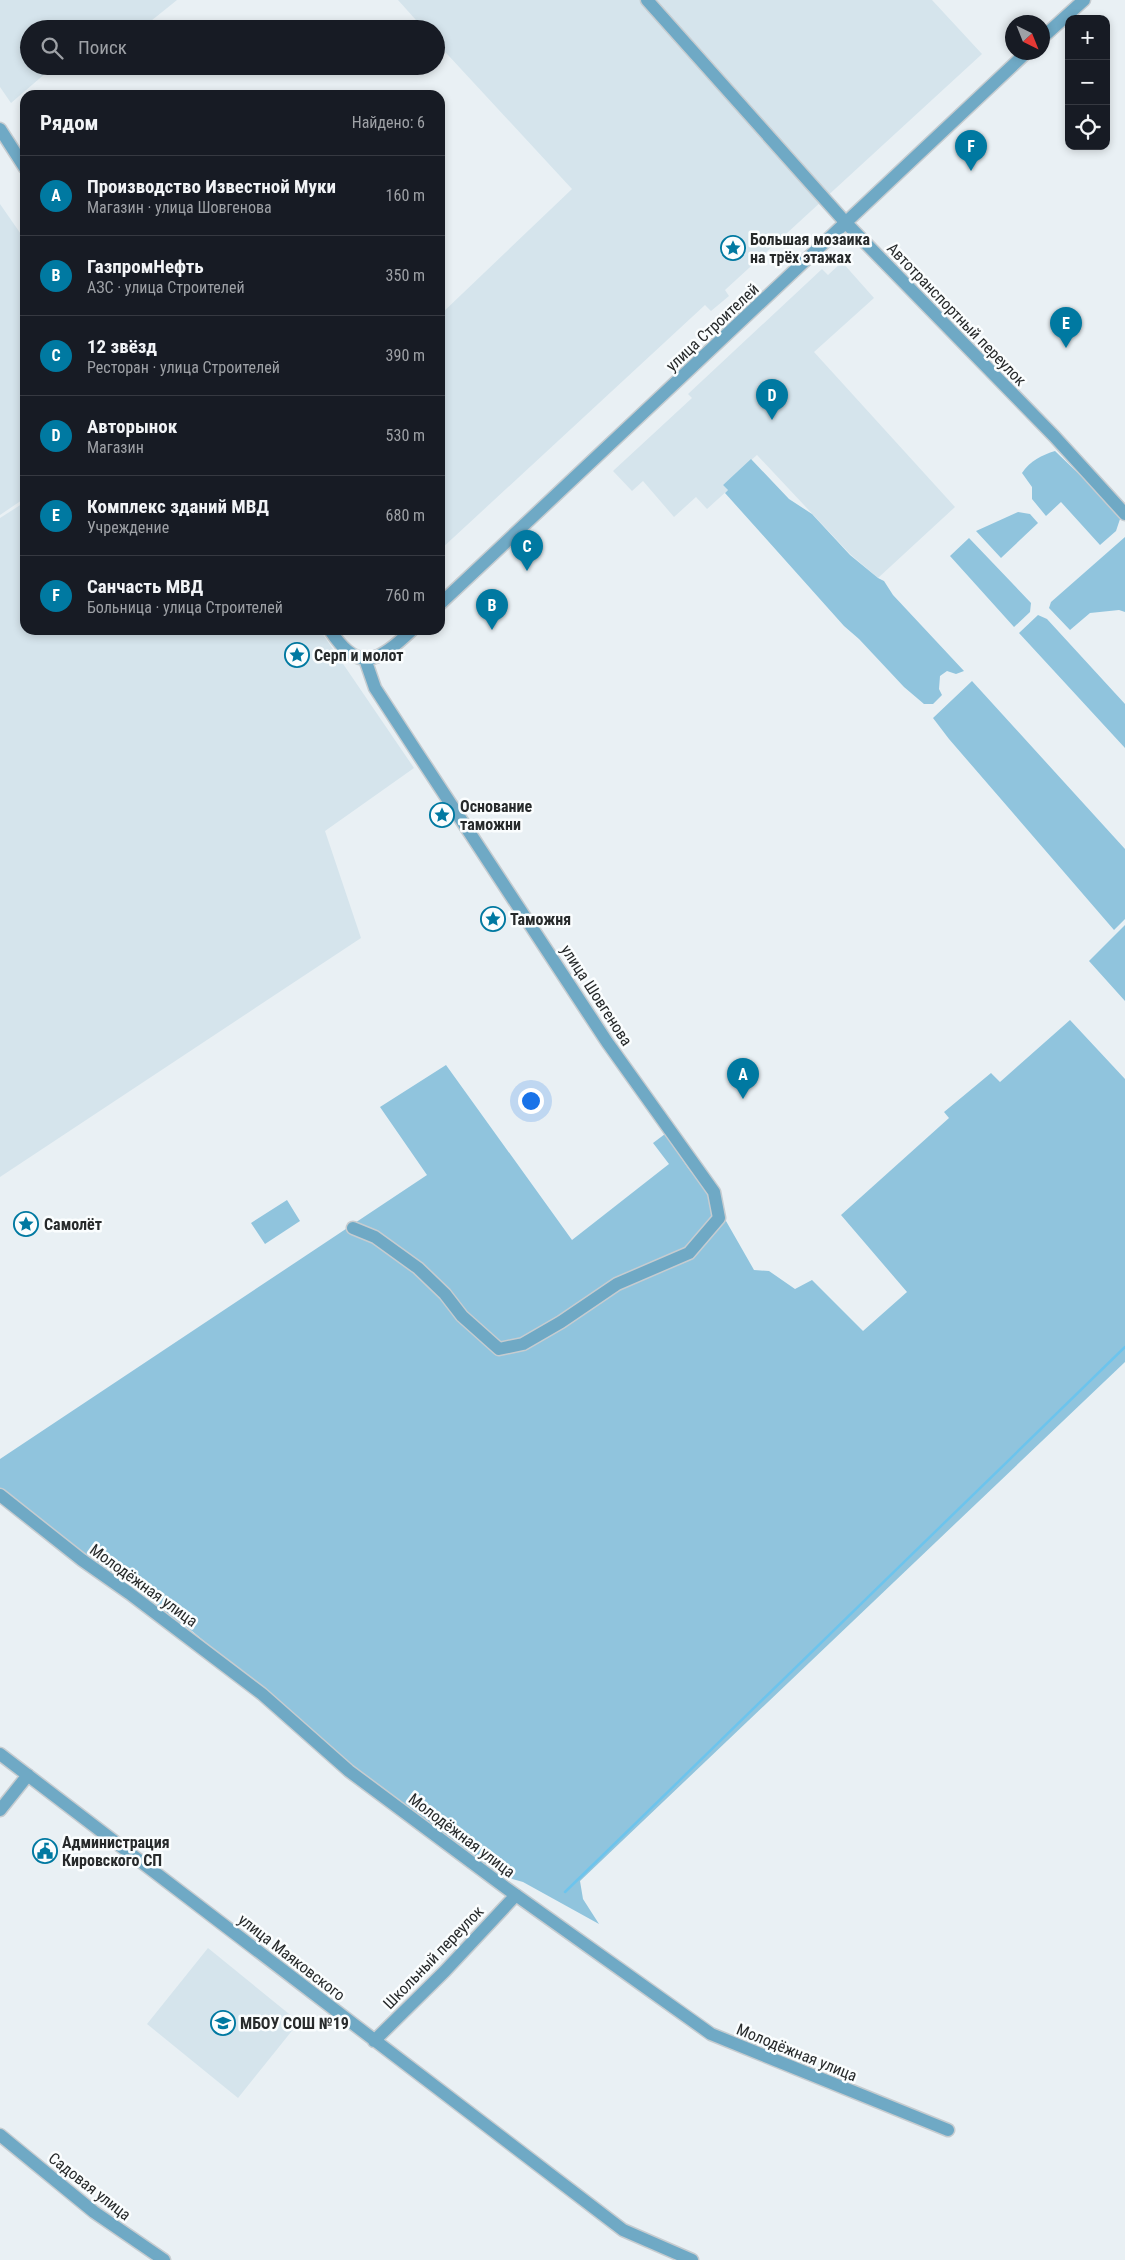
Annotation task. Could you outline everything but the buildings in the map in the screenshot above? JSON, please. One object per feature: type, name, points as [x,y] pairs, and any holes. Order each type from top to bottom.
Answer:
[{"type":"street","name":"Автотранспортный переулок","points":[[647,0],[846,223],[1054,436],[1125,514]]},
{"type":"street","points":[[1050,31],[1084,0]]},
{"type":"street","name":"улица Строителей","points":[[445,599],[1019,60]]},
{"type":"street","points":[[0,129],[20,160]]},
{"type":"street","points":[[333,635],[342,648],[354,657],[370,658],[391,649],[406,635]]},
{"type":"street","name":"улица Шовгенова","points":[[353,1228],[375,1237],[418,1268],[445,1294],[462,1316],[499,1349],[524,1344],[561,1322],[617,1284],[689,1254],[719,1218],[714,1192],[607,1042],[376,688],[370,658]]},
{"type":"street","name":"Молодёжная улица","points":[[0,1495],[82,1560],[129,1593],[262,1694],[349,1771],[516,1895],[712,2034],[948,2130]]},
{"type":"street","name":"улица Маяковского","points":[[0,1754],[623,2230],[692,2260]]},
{"type":"street","points":[[0,1810],[28,1775]]},
{"type":"street","name":"Школьный переулок","points":[[374,2041],[445,1971],[516,1895]]},
{"type":"street","name":"Садовая улица","points":[[0,2135],[94,2212],[164,2260]]},
{"type":"shaded area","points":[[0,0],[177,0],[152,20],[20,20],[20,75],[44,75],[26,90],[20,90],[20,95],[11,103],[0,87]]},
{"type":"shaded area","points":[[398,0],[932,0],[982,54],[725,290],[729,296],[711,311],[705,305],[445,545],[445,310],[572,189],[445,52],[445,20],[416,20]]},
{"type":"shaded area","points":[[0,204],[20,233],[20,501],[0,515]]},
{"type":"shaded area","points":[[842,262],[874,298],[814,352],[955,507],[878,578],[850,554],[757,455],[723,485],[728,490],[707,509],[696,497],[674,517],[643,481],[632,491],[613,471],[692,398],[688,394],[822,269],[828,275]]},
{"type":"shaded area","points":[[1055,451],[1121,516],[1116,531],[1100,545],[1061,502],[1046,516],[1032,499],[1032,487],[1022,473],[1037,459]]},
{"type":"shaded area","points":[[751,459],[789,499],[812,514],[850,555],[884,581],[893,595],[964,671],[956,674],[947,671],[940,676],[939,689],[942,695],[933,704],[924,704],[904,687],[859,639],[844,626],[725,493],[728,490],[723,485]]},
{"type":"shaded area","points":[[20,505],[20,635],[323,635],[414,768],[325,831],[361,938],[0,1177],[0,518]]},
{"type":"shaded area","points":[[1018,512],[1030,514],[1038,523],[1001,558],[976,531]]},
{"type":"shaded area","points":[[1125,537],[1125,612],[1119,610],[1090,613],[1070,630],[1049,608],[1051,602]]},
{"type":"shaded area","points":[[969,538],[1031,603],[1030,612],[1014,627],[950,556]]},
{"type":"shaded area","points":[[1038,615],[1047,619],[1125,704],[1125,748],[1019,633]]},
{"type":"shaded area","points":[[972,681],[1125,849],[1125,919],[1114,930],[933,718]]},
{"type":"shaded area","points":[[1125,925],[1125,1001],[1089,961]]},
{"type":"shaded area","points":[[1070,1020],[1125,1079],[1125,1362],[580,1881],[583,1899],[599,1924],[523,1882],[502,1876],[342,1758],[192,1631],[87,1557],[0,1488],[0,1459],[427,1175],[380,1107],[446,1065],[572,1240],[669,1164],[653,1143],[665,1134],[688,1168],[714,1200],[754,1270],[769,1271],[795,1289],[812,1280],[863,1331],[907,1292],[841,1215],[949,1118],[944,1112],[991,1073],[1000,1082]]},
{"type":"shaded area","points":[[287,1200],[300,1221],[265,1244],[251,1223]]},
{"type":"shaded area","name":"МБОУ СОШ №19","points":[[208,1948],[299,2022],[238,2098],[147,2024]]},
{"type":"waterway","points":[[565,1892],[1125,1347]]},
{"type":"place","name":"Санчасть МВД","points":[[971,171]]},
{"type":"place","name":"Большая мозаика на трёх этажах","points":[[733,248]]},
{"type":"place","name":"Комплекс зданий МВД","points":[[1066,348]]},
{"type":"place","name":"Авторынок","points":[[772,420]]},
{"type":"place","name":"12 звёзд","points":[[527,571]]},
{"type":"place","name":"ГазпромНефть","points":[[492,630]]},
{"type":"place","name":"Серп и молот","points":[[297,655]]},
{"type":"place","name":"Основание таможни","points":[[442,815]]},
{"type":"place","name":"Таможня","points":[[493,919]]},
{"type":"place","name":"Производство Известной Муки","points":[[743,1099]]},
{"type":"place","name":"Самолёт","points":[[26,1224]]},
{"type":"place","name":"Администрация Кировского СП","points":[[45,1851]]},
{"type":"place","name":"МБОУ СОШ №19","points":[[223,2023]]}]
